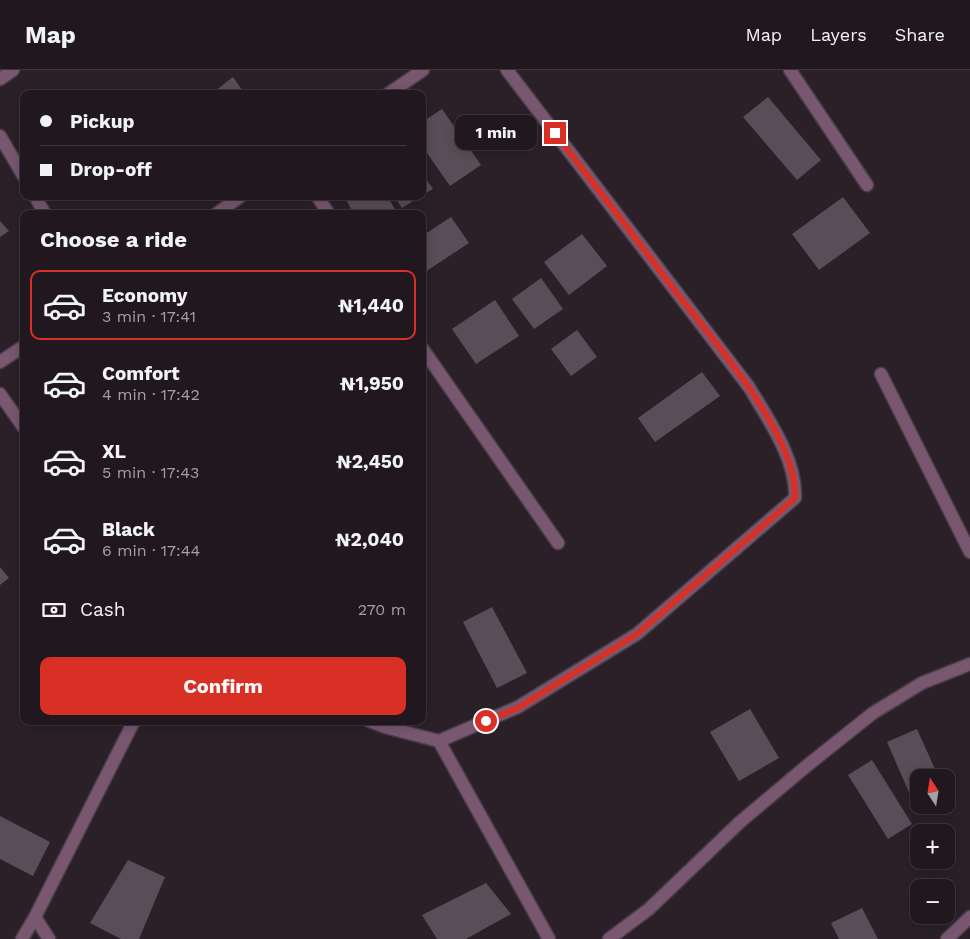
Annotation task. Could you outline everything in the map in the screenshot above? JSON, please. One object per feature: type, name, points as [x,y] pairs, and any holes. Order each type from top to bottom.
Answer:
[{"type":"street","points":[[0,79],[13,70]]},
{"type":"street","points":[[394,90],[423,70]]},
{"type":"street","points":[[380,725],[440,741],[518,708],[637,634],[795,498],[796,486],[781,441],[749,387],[507,70]]},
{"type":"street","points":[[790,70],[867,185]]},
{"type":"street","points":[[0,136],[20,170]]},
{"type":"street","points":[[222,210],[235,200]]},
{"type":"street","points":[[0,362],[20,349]]},
{"type":"street","points":[[426,354],[558,544]]},
{"type":"street","points":[[881,374],[970,552]]},
{"type":"street","points":[[0,394],[20,422]]},
{"type":"street","points":[[609,939],[649,909],[740,822],[873,713],[922,683],[970,664]]},
{"type":"street","points":[[22,939],[35,917],[132,725]]},
{"type":"street","points":[[440,741],[549,939]]},
{"type":"street","points":[[35,917],[49,939]]},
{"type":"street","points":[[947,939],[970,917]]},
{"type":"building","points":[[233,77],[242,90],[216,90]]},
{"type":"building","points":[[768,97],[821,160],[797,180],[743,117]]},
{"type":"building","points":[[442,109],[481,165],[450,186],[426,152],[426,119]]},
{"type":"building","points":[[426,179],[433,189],[426,193]]},
{"type":"building","points":[[843,197],[870,233],[819,270],[792,234]]},
{"type":"building","points":[[346,200],[389,200],[396,210],[352,210]]},
{"type":"building","points":[[397,200],[415,200],[402,208]]},
{"type":"building","points":[[451,217],[469,243],[426,271],[426,233]]},
{"type":"building","points":[[0,221],[9,231],[0,237]]},
{"type":"building","points":[[582,234],[607,266],[569,295],[544,262]]},
{"type":"building","points":[[541,278],[563,309],[534,329],[512,299]]},
{"type":"building","points":[[495,300],[519,336],[476,364],[452,329]]},
{"type":"building","points":[[577,330],[597,357],[571,376],[551,349]]},
{"type":"building","points":[[702,372],[720,396],[655,442],[638,418]]},
{"type":"building","points":[[0,567],[9,578],[0,585]]},
{"type":"building","points":[[492,607],[527,673],[497,688],[463,622]]},
{"type":"building","points":[[750,709],[779,758],[739,781],[710,732]]},
{"type":"building","points":[[917,729],[935,769],[910,769],[910,795],[887,742]]},
{"type":"building","points":[[872,760],[912,824],[888,839],[848,775]]},
{"type":"building","points":[[0,816],[50,842],[33,876],[0,859]]},
{"type":"building","points":[[128,860],[165,877],[139,939],[121,939],[90,923]]},
{"type":"building","points":[[486,883],[511,914],[466,939],[437,939],[422,915]]},
{"type":"building","points":[[862,908],[878,939],[839,939],[831,923]]},
{"type":"route","points":[[486,721],[518,708],[637,634],[795,498],[796,486],[781,441],[749,387],[555,133]]}]
